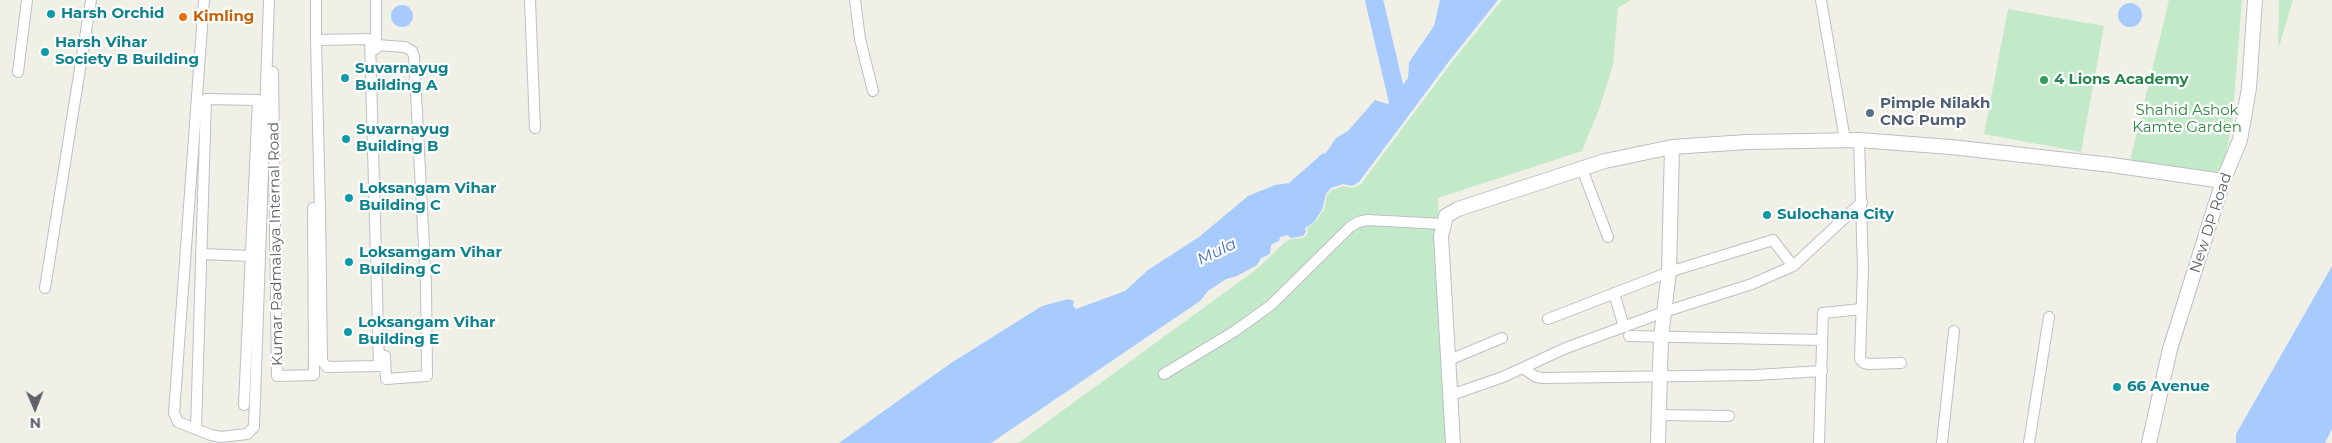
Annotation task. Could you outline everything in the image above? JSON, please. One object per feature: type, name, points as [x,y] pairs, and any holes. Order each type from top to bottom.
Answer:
[{"type":"street","points":[[18,72],[27,0]]},
{"type":"street","points":[[45,288],[91,0]]},
{"type":"street","points":[[204,0],[174,413],[178,422],[221,437],[247,434],[254,427],[271,0]]},
{"type":"street","name":"Kumar Padmalaya Internal Road","points":[[271,0],[277,376],[314,375],[314,0]]},
{"type":"street","points":[[314,0],[322,361],[327,366],[379,366],[370,39],[316,40]]},
{"type":"street","points":[[376,0],[376,45],[386,377],[427,376],[426,285],[414,56],[412,51],[404,47],[376,45]]},
{"type":"street","points":[[530,0],[535,128]]},
{"type":"street","points":[[855,0],[860,39],[873,91]]},
{"type":"street","points":[[1821,0],[1845,140]]},
{"type":"street","name":"New DP Road","points":[[2149,443],[2164,369],[2223,181],[2240,140],[2245,114],[2255,0]]},
{"type":"street","points":[[196,429],[206,99],[258,100],[244,406]]},
{"type":"street","points":[[1859,140],[1863,268],[1861,309],[1862,362],[1869,364],[1901,364]]},
{"type":"street","points":[[1453,443],[1441,236],[1442,224],[1446,216],[1458,209],[1606,162],[1672,147],[1747,142],[1859,140],[2036,156],[2223,181]]},
{"type":"street","points":[[1658,443],[1661,337],[1669,272],[1672,147]]},
{"type":"street","points":[[1582,169],[1608,237]]},
{"type":"street","points":[[1451,395],[1523,368],[1566,348],[1627,332],[1664,312],[1752,284],[1793,266],[1862,202]]},
{"type":"street","points":[[1164,374],[1235,331],[1271,305],[1350,227],[1358,222],[1368,220],[1442,224]]},
{"type":"street","points":[[1548,319],[1669,272],[1773,240],[1793,266]]},
{"type":"street","points":[[201,254],[251,256]]},
{"type":"street","points":[[1614,293],[1627,332]]},
{"type":"street","points":[[1818,443],[1823,313],[1861,309]]},
{"type":"street","points":[[2029,443],[2048,317]]},
{"type":"street","points":[[1942,443],[1954,331]]},
{"type":"street","points":[[1627,332],[1661,337],[1822,340]]},
{"type":"street","points":[[1449,360],[1502,338]]},
{"type":"street","points":[[1523,368],[1543,378],[1756,375],[1822,371]]},
{"type":"street","points":[[1659,415],[1729,416]]},
{"type":"green space","points":[[1502,0],[1631,0],[1618,8],[1613,65],[1600,107],[1582,151],[1438,198],[1446,443],[1018,443],[1257,269],[1284,243],[1291,239],[1304,238],[1308,233],[1307,228],[1315,222],[1324,210],[1327,195],[1332,190],[1343,186],[1353,188],[1361,184],[1452,62]]},
{"type":"green space","name":"Shahid Ashok Kamte Garden","points":[[2169,0],[2242,0],[2232,126],[2221,176],[2130,161]]},
{"type":"green space","points":[[2279,0],[2293,0],[2278,50]]},
{"type":"green space","name":"4 Lions Academy","points":[[2008,9],[2104,26],[2081,152],[1984,134]]},
{"type":"water","name":"Mula","points":[[1440,0],[1498,0],[1450,60],[1359,182],[1352,186],[1343,184],[1331,188],[1326,194],[1322,210],[1314,222],[1305,228],[1306,232],[1303,236],[1291,238],[1287,235],[1280,237],[1279,241],[1271,245],[1270,254],[1261,258],[1257,265],[1237,276],[1226,279],[1208,291],[1200,301],[991,443],[839,443],[951,363],[1042,306],[1068,299],[1074,301],[1073,306],[1076,309],[1125,291],[1148,270],[1199,237],[1248,196],[1275,185],[1289,183],[1322,154],[1326,153],[1336,138],[1348,131],[1375,100],[1388,104],[1408,78],[1409,62],[1434,26]]},
{"type":"water","points":[[2130,3],[2135,4],[2141,10],[2141,20],[2135,26],[2130,27],[2125,26],[2119,20],[2118,15],[2119,10],[2125,4]]},
{"type":"water","points":[[402,5],[410,8],[413,16],[410,24],[402,27],[394,24],[391,16],[394,8]]},
{"type":"water","points":[[2332,266],[2332,429],[2325,443],[2236,443],[2236,434]]},
{"type":"waterway","points":[[1374,0],[1398,102]]},
{"type":"place","name":"Harsh Orchid","points":[[51,14]]},
{"type":"place","name":"Kimling","points":[[183,17]]},
{"type":"place","name":"Harsh Vihar Society B Building","points":[[45,52]]},
{"type":"place","name":"Suvarnayug Building A","points":[[345,78]]},
{"type":"place","name":"4 Lions Academy","points":[[2044,80]]},
{"type":"place","name":"Pimple Nilakh CNG Pump","points":[[1870,113]]},
{"type":"place","name":"Suvarnayug Building B","points":[[346,139]]},
{"type":"place","name":"Loksangam Vihar Building C","points":[[349,198]]},
{"type":"place","name":"Sulochana City","points":[[1767,215]]},
{"type":"place","name":"Loksamgam Vihar Building C","points":[[349,262]]},
{"type":"place","name":"Loksangam Vihar Building E","points":[[348,332]]},
{"type":"place","name":"66 Avenue","points":[[2117,387]]}]
